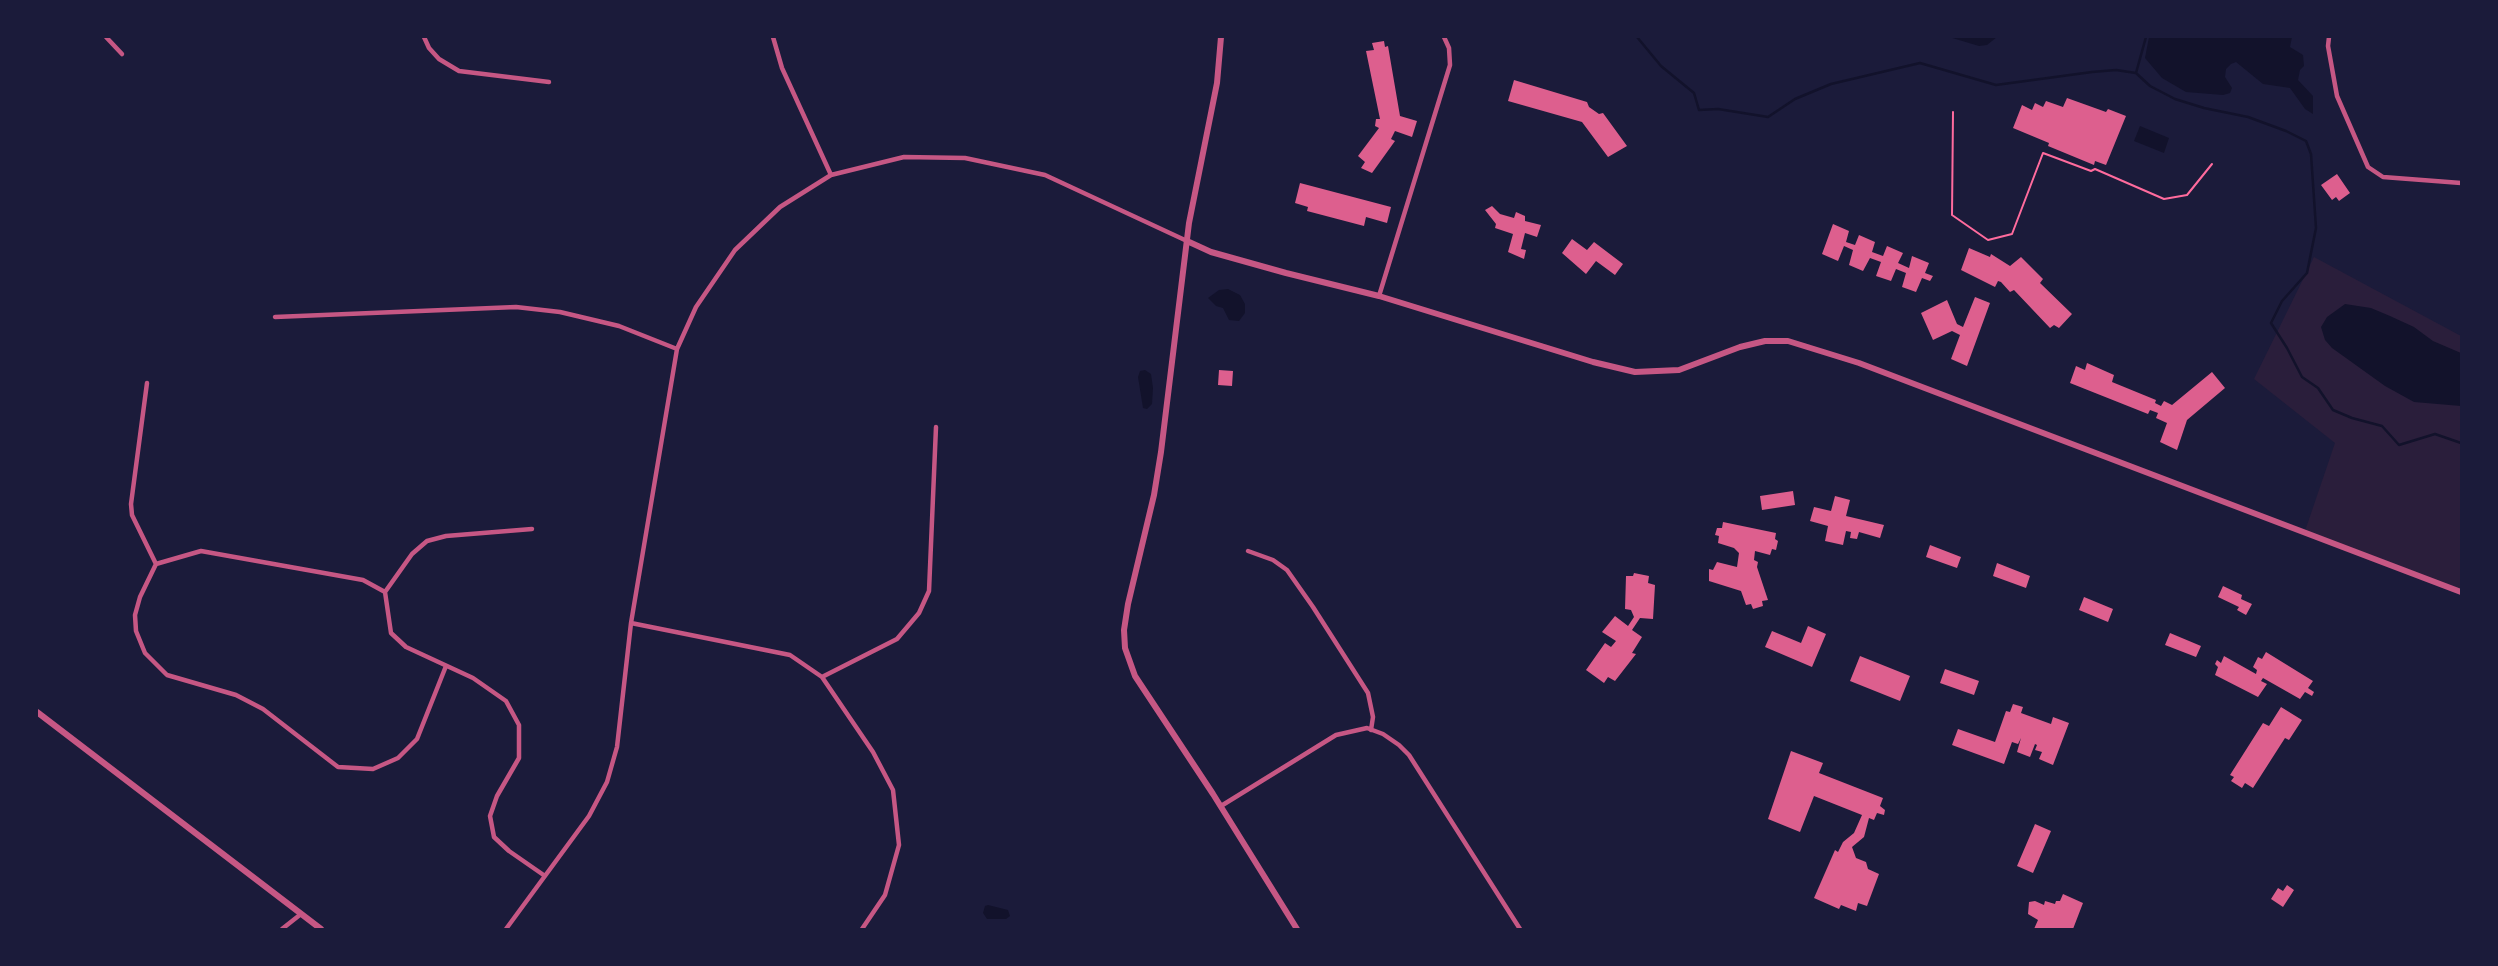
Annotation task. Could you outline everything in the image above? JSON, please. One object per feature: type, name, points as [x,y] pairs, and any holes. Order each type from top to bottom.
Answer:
[{"type":"street","points":[[106,37],[122,54]]},
{"type":"street","points":[[424,37],[434,54],[459,71],[549,82]]},
{"type":"street","points":[[773,37],[782,68],[831,175]]},
{"type":"street","points":[[1221,37],[1217,83],[1187,241],[1161,452],[1154,495],[1128,604],[1124,630],[1125,648],[1135,676],[1221,806],[1297,929]]},
{"type":"street","points":[[1379,296],[1450,65],[1449,48],[1444,37]]},
{"type":"street","points":[[2329,37],[2328,46],[2337,96],[2368,167],[2383,177],[2461,183]]},
{"type":"street","points":[[506,929],[589,816],[607,782],[617,747],[631,624],[677,349],[696,307],[735,250],[780,207],[831,175],[904,157],[965,159],[1045,175],[1211,252],[1379,296],[1593,362],[1635,372],[1679,370],[1740,347],[1765,341],[1788,341],[1859,363],[2461,592]]},
{"type":"street","points":[[275,317],[516,307],[560,312],[619,327],[677,349]]},
{"type":"street","points":[[147,383],[131,505],[132,515],[156,564]]},
{"type":"street","points":[[821,677],[897,639],[919,612],[929,591],[936,427]]},
{"type":"street","points":[[531,529],[446,536],[428,541],[412,554],[385,592],[391,633],[406,647],[497,693],[506,701],[519,725],[519,758],[497,796],[490,816],[494,837],[545,876]]},
{"type":"street","points":[[385,592],[363,580],[201,551],[156,564],[140,597],[135,615],[136,631],[145,653],[167,675],[236,695],[263,709],[338,767],[373,769],[398,758],[417,739],[446,666]]},
{"type":"street","points":[[1248,551],[1273,560],[1287,569],[1368,693],[1373,718],[1371,730]]},
{"type":"street","points":[[631,624],[790,655],[821,677],[873,752],[893,790],[899,845],[885,895],[862,929]]},
{"type":"street","points":[[39,715],[321,929]]},
{"type":"street","points":[[1221,806],[1335,735],[1367,728],[1399,745],[1409,755],[1520,929]]},
{"type":"street","points":[[282,929],[300,915]]},
{"type":"path","points":[[1954,112],[1952,215],[1988,240],[2012,234],[2043,153],[2091,171],[2095,169],[2164,199],[2187,195],[2212,164]]},
{"type":"shaded area","points":[[1949,37],[1997,37],[1987,45],[1979,46]]},
{"type":"shaded area","points":[[2149,37],[2292,37],[2290,47],[2303,55],[2304,66],[2300,70],[2298,80],[2313,96],[2313,114],[2305,109],[2290,88],[2263,84],[2236,62],[2226,69],[2225,77],[2232,88],[2230,93],[2223,95],[2186,92],[2162,78],[2145,58]]},
{"type":"shaded area","points":[[2140,126],[2169,138],[2164,153],[2134,141]]},
{"type":"shaded area","points":[[2314,257],[2461,336],[2461,592],[2305,531],[2335,443],[2254,379]]},
{"type":"shaded area","points":[[1228,289],[1240,295],[1245,304],[1245,313],[1239,321],[1229,320],[1223,308],[1216,306],[1208,298],[1219,290]]},
{"type":"shaded area","points":[[2345,304],[2371,308],[2390,316],[2414,327],[2433,341],[2461,353],[2461,406],[2414,402],[2385,386],[2332,348],[2325,340],[2321,327],[2327,317]]},
{"type":"shaded area","points":[[1145,370],[1151,374],[1153,388],[1152,404],[1147,409],[1143,408],[1138,377],[1140,371]]},
{"type":"shaded area","points":[[988,905],[1008,910],[1010,916],[1006,919],[987,919],[983,913]]},
{"type":"building","points":[[1384,41],[1385,47],[1388,46],[1400,116],[1417,121],[1412,137],[1395,131],[1391,139],[1395,141],[1372,173],[1361,168],[1365,162],[1358,156],[1379,128],[1375,126],[1376,119],[1380,119],[1366,51],[1374,50],[1372,43]]},
{"type":"building","points":[[1514,80],[1587,102],[1589,107],[1599,114],[1603,113],[1627,146],[1608,157],[1582,122],[1508,101]]},
{"type":"building","points":[[2067,98],[2126,116],[2106,165],[2095,161],[2094,165],[2013,128],[2022,105],[2032,110],[2035,103],[2043,107],[2046,101],[2063,107]]},
{"type":"building","points":[[2337,174],[2350,193],[2339,201],[2336,197],[2332,200],[2321,185]]},
{"type":"building","points":[[1300,183],[1391,207],[1387,223],[1366,217],[1364,226],[1307,211],[1308,207],[1295,203]]},
{"type":"building","points":[[1492,206],[1500,214],[1514,218],[1516,212],[1525,216],[1525,221],[1541,225],[1537,237],[1525,233],[1521,249],[1526,250],[1524,259],[1508,252],[1513,234],[1495,228],[1496,224],[1485,210]]},
{"type":"building","points":[[1833,224],[1849,231],[1846,242],[1855,245],[1859,235],[1875,242],[1872,252],[1883,256],[1887,246],[1903,253],[1898,263],[1909,268],[1912,256],[1929,263],[1925,273],[1933,276],[1930,281],[1922,278],[1916,292],[1902,287],[1906,273],[1896,269],[1891,281],[1876,276],[1881,262],[1870,258],[1863,271],[1849,265],[1853,250],[1844,246],[1838,261],[1822,254]]},
{"type":"building","points":[[1572,239],[1587,250],[1594,242],[1623,264],[1615,275],[1596,261],[1586,274],[1562,253]]},
{"type":"building","points":[[1969,248],[1990,257],[1991,254],[2010,266],[2021,257],[2043,279],[2040,283],[2072,314],[2059,328],[2054,325],[2050,328],[2014,290],[2010,292],[1998,281],[1995,287],[1961,270]]},
{"type":"building","points":[[1975,297],[1990,303],[1967,366],[1951,359],[1960,335],[1952,331],[1933,340],[1921,313],[1947,300],[1957,324],[1963,327]]},
{"type":"building","points":[[2087,363],[2114,375],[2112,382],[2156,400],[2155,403],[2161,406],[2164,401],[2172,405],[2212,372],[2225,388],[2187,420],[2177,450],[2160,442],[2167,423],[2156,418],[2158,413],[2150,410],[2148,414],[2070,383],[2076,366],[2085,370]]},
{"type":"building","points":[[1219,370],[1233,371],[1232,386],[1218,385]]},
{"type":"building","points":[[1793,491],[1795,505],[1762,510],[1760,496]]},
{"type":"building","points":[[1835,496],[1850,500],[1846,516],[1884,525],[1880,538],[1859,532],[1857,539],[1850,538],[1851,532],[1846,531],[1843,545],[1825,541],[1828,526],[1810,521],[1814,507],[1831,511]]},
{"type":"building","points":[[1723,522],[1776,533],[1776,550],[1772,549],[1770,555],[1755,551],[1754,560],[1758,562],[1757,567],[1768,600],[1762,601],[1763,606],[1753,609],[1751,604],[1746,605],[1741,591],[1709,581],[1709,569],[1713,570],[1717,562],[1737,567],[1739,553],[1734,548],[1718,543],[1719,536],[1715,535],[1717,528],[1722,528]]},
{"type":"building","points":[[1930,545],[1961,557],[1957,568],[1926,557]]},
{"type":"building","points":[[1997,563],[2030,576],[2026,588],[1993,576]]},
{"type":"building","points":[[1634,573],[1649,576],[1648,583],[1655,585],[1653,619],[1640,618],[1632,630],[1642,637],[1632,653],[1636,654],[1615,681],[1608,677],[1604,683],[1586,670],[1605,643],[1611,647],[1616,641],[1602,632],[1615,616],[1628,626],[1634,617],[1631,610],[1625,609],[1626,576],[1633,576]]},
{"type":"building","points":[[2223,586],[2242,595],[2241,599],[2252,604],[2246,615],[2237,610],[2239,607],[2218,597]]},
{"type":"building","points":[[2084,597],[2113,609],[2108,622],[2079,610]]},
{"type":"building","points":[[1808,626],[1826,634],[1812,667],[1765,647],[1772,631],[1801,643]]},
{"type":"building","points":[[2170,633],[2201,646],[2196,657],[2165,645]]},
{"type":"building","points":[[2266,652],[2313,681],[2308,688],[2314,692],[2312,696],[2305,692],[2300,699],[2263,678],[2261,681],[2267,684],[2258,697],[2215,675],[2218,667],[2215,664],[2217,660],[2221,663],[2224,656],[2256,674],[2257,670],[2253,667],[2258,657],[2262,659]]},
{"type":"building","points":[[1860,656],[1910,676],[1900,701],[1850,681]]},
{"type":"building","points":[[1945,669],[1979,681],[1974,695],[1940,683]]},
{"type":"building","points":[[2013,704],[2023,707],[2021,713],[2051,724],[2053,717],[2069,723],[2053,765],[2039,759],[2042,752],[2035,750],[2035,744],[2030,757],[2017,752],[2021,738],[2018,744],[2012,742],[2004,764],[1952,745],[1958,729],[1995,742],[2006,711],[2010,712]]},
{"type":"building","points":[[2281,707],[2302,720],[2289,740],[2285,738],[2253,788],[2245,783],[2242,788],[2231,781],[2234,777],[2230,775],[2263,723],[2269,726]]},
{"type":"building","points":[[1791,751],[1823,763],[1819,773],[1883,798],[1880,806],[1885,810],[1884,815],[1877,813],[1874,820],[1869,818],[1864,837],[1852,847],[1856,858],[1866,862],[1868,869],[1879,874],[1867,906],[1858,903],[1856,911],[1841,905],[1839,909],[1814,898],[1835,850],[1838,852],[1843,842],[1854,833],[1862,815],[1814,796],[1800,832],[1768,819]]},
{"type":"building","points":[[2035,824],[2051,831],[2033,873],[2017,866]]},
{"type":"building","points":[[2287,885],[2294,890],[2283,907],[2271,899],[2278,888],[2283,891]]},
{"type":"building","points":[[2063,894],[2083,903],[2073,929],[2034,929],[2038,920],[2028,914],[2029,902],[2035,901],[2044,905],[2045,901],[2055,904]]},
{"type":"waterway","points":[[1637,37],[1661,66],[1694,93],[1699,110],[1718,109],[1768,117],[1795,99],[1831,84],[1920,63],[1996,85],[2116,70],[2136,73],[2150,86],[2175,99],[2248,117],[2286,131],[2306,141],[2311,154],[2316,228],[2307,273],[2282,301],[2271,323],[2302,377],[2318,388],[2333,410],[2382,426],[2399,445],[2435,434],[2461,443]]},
{"type":"waterway","points":[[2136,73],[2146,37]]}]
